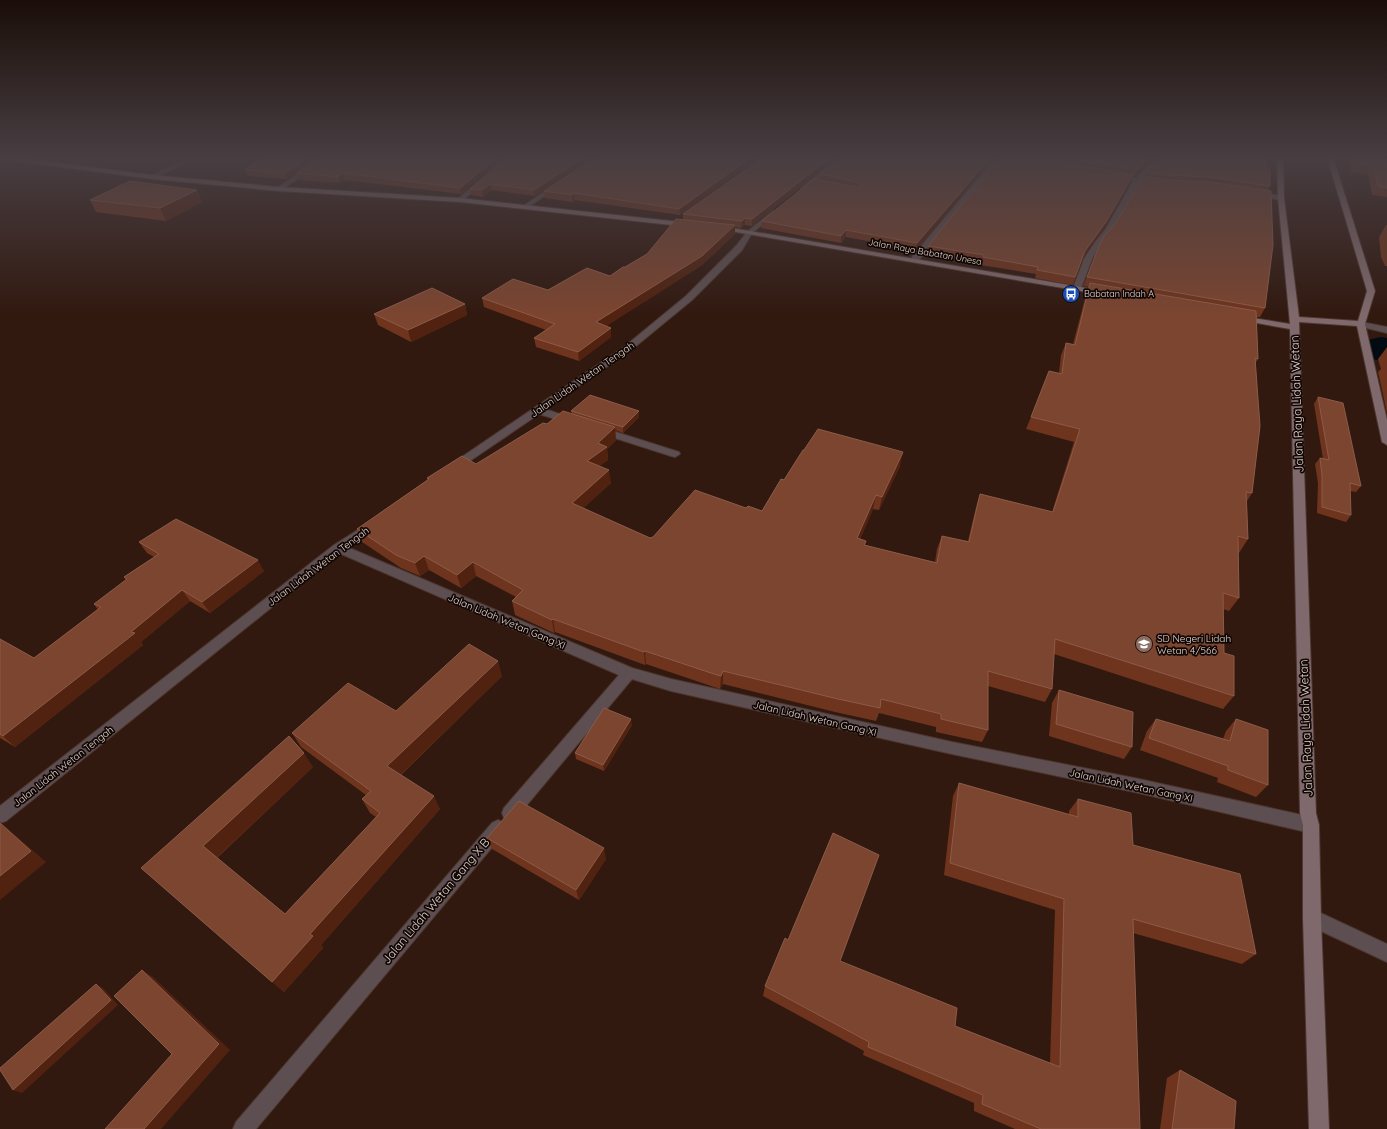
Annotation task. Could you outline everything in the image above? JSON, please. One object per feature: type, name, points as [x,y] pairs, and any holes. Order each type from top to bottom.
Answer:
[{"type":"main road","points":[[558,210],[697,226]]},
{"type":"main road","name":"Jalan Raya Lidah Wetan","points":[[1282,210],[1295,323],[1308,813],[1311,825],[1312,918],[1319,1129]]},
{"type":"main road","points":[[1346,210],[1371,290],[1361,324],[1387,442]]},
{"type":"main road","name":"Jalan Raya Babatan Unesa","points":[[712,227],[750,232],[1108,294]]},
{"type":"main road","points":[[1234,316],[1295,323],[1361,324]]},
{"type":"street","name":"Jalan Lidah Wetan Tengah","points":[[447,472],[627,350],[683,303],[739,248],[750,232],[777,210]]},
{"type":"street","points":[[915,260],[956,210]]},
{"type":"street","points":[[1077,288],[1088,259],[1097,243],[1108,231],[1120,210]]},
{"type":"street","points":[[675,223],[684,217]]},
{"type":"street","points":[[1361,324],[1387,330]]},
{"type":"street","points":[[537,410],[675,454]]},
{"type":"street","name":"Jalan Lidah Wetan Tengah","points":[[0,816],[338,548],[383,517]]},
{"type":"street","name":"Jalan Lidah Wetan Gang XI","points":[[338,548],[628,673],[671,685],[819,719],[1139,786],[1311,825]]},
{"type":"street","name":"Jalan Lidah Wetan Gang X B","points":[[243,1129],[628,673]]},
{"type":"street","points":[[1312,918],[1387,953]]},
{"type":"building","points":[[689,210],[764,210],[752,219],[745,218],[742,221],[683,214]]},
{"type":"building","points":[[776,210],[946,210],[917,243],[846,230],[841,236],[762,221]]},
{"type":"building","points":[[957,210],[1113,210],[1085,251],[1075,277],[1037,270],[1038,267],[983,257],[984,255],[928,246]]},
{"type":"building","points":[[1124,210],[1272,210],[1273,245],[1265,308],[1087,277],[1104,236],[1116,223]]},
{"type":"building","points":[[676,219],[735,225],[702,256],[596,322],[611,328],[578,352],[534,338],[555,324],[482,298],[513,279],[548,290],[587,268],[610,276],[647,254]]},
{"type":"building","points":[[1090,283],[1256,311],[1258,359],[1255,358],[1260,426],[1252,493],[1246,492],[1248,539],[1238,536],[1239,598],[1223,593],[1224,653],[1234,656],[1234,696],[1055,639],[1052,689],[988,671],[988,730],[941,719],[941,714],[881,699],[880,708],[723,671],[721,676],[645,651],[644,652],[553,619],[552,620],[512,601],[523,590],[473,562],[457,575],[424,556],[415,563],[396,555],[357,529],[429,479],[427,478],[462,456],[476,464],[543,423],[547,424],[563,411],[615,427],[598,443],[607,447],[587,461],[609,470],[572,503],[650,538],[653,537],[695,490],[746,508],[748,506],[762,511],[781,479],[784,480],[818,429],[903,452],[882,497],[876,495],[857,538],[866,541],[864,545],[937,563],[942,536],[969,542],[980,494],[1053,512],[1080,429],[1031,417],[1049,371],[1062,374],[1066,343],[1075,345]]},
{"type":"building","points":[[432,288],[465,304],[408,330],[374,314]]},
{"type":"building","points":[[590,395],[639,411],[623,427],[571,411]]},
{"type":"building","points":[[1318,397],[1343,403],[1361,486],[1350,483],[1351,515],[1322,507],[1322,476],[1320,458],[1329,460]]},
{"type":"building","points":[[176,519],[258,560],[202,602],[182,590],[131,632],[135,633],[3,736],[0,734],[0,639],[34,658],[101,607],[94,604],[127,579],[124,577],[159,554],[139,542]]},
{"type":"building","points":[[469,644],[498,661],[387,766],[434,796],[310,934],[313,936],[272,982],[141,868],[289,736],[304,753],[203,846],[285,914],[380,813],[362,799],[371,791],[292,733],[348,683],[396,711]]},
{"type":"building","points":[[1059,690],[1133,712],[1132,747],[1056,724]]},
{"type":"building","points":[[604,708],[631,719],[603,765],[575,753]]},
{"type":"building","points":[[1156,719],[1230,741],[1236,719],[1268,730],[1268,785],[1228,770],[1228,766],[1149,738]]},
{"type":"building","points":[[959,783],[1078,817],[1078,799],[1131,813],[1133,845],[1240,874],[1256,954],[1133,919],[1140,1129],[1041,1129],[982,1104],[983,1095],[868,1047],[869,1042],[765,986],[785,938],[788,940],[833,833],[879,855],[840,961],[957,1008],[955,1026],[1060,1067],[1064,899],[950,863]]},
{"type":"building","points":[[519,801],[604,848],[576,890],[487,838]]},
{"type":"building","points":[[0,823],[31,851],[0,876]]},
{"type":"building","points":[[142,970],[219,1044],[144,1129],[105,1129],[172,1054],[114,996]]},
{"type":"building","points":[[96,984],[111,1000],[13,1090],[0,1068]]},
{"type":"building","points":[[1180,1070],[1236,1101],[1234,1129],[1172,1129]]},
{"type":"waterway","points":[[1381,349],[1387,350]]},
{"type":"place","name":"Babatan Indah A","points":[[1071,294]]},
{"type":"place","name":"SD Negeri Lidah Wetan 4/566","points":[[1144,644]]}]
